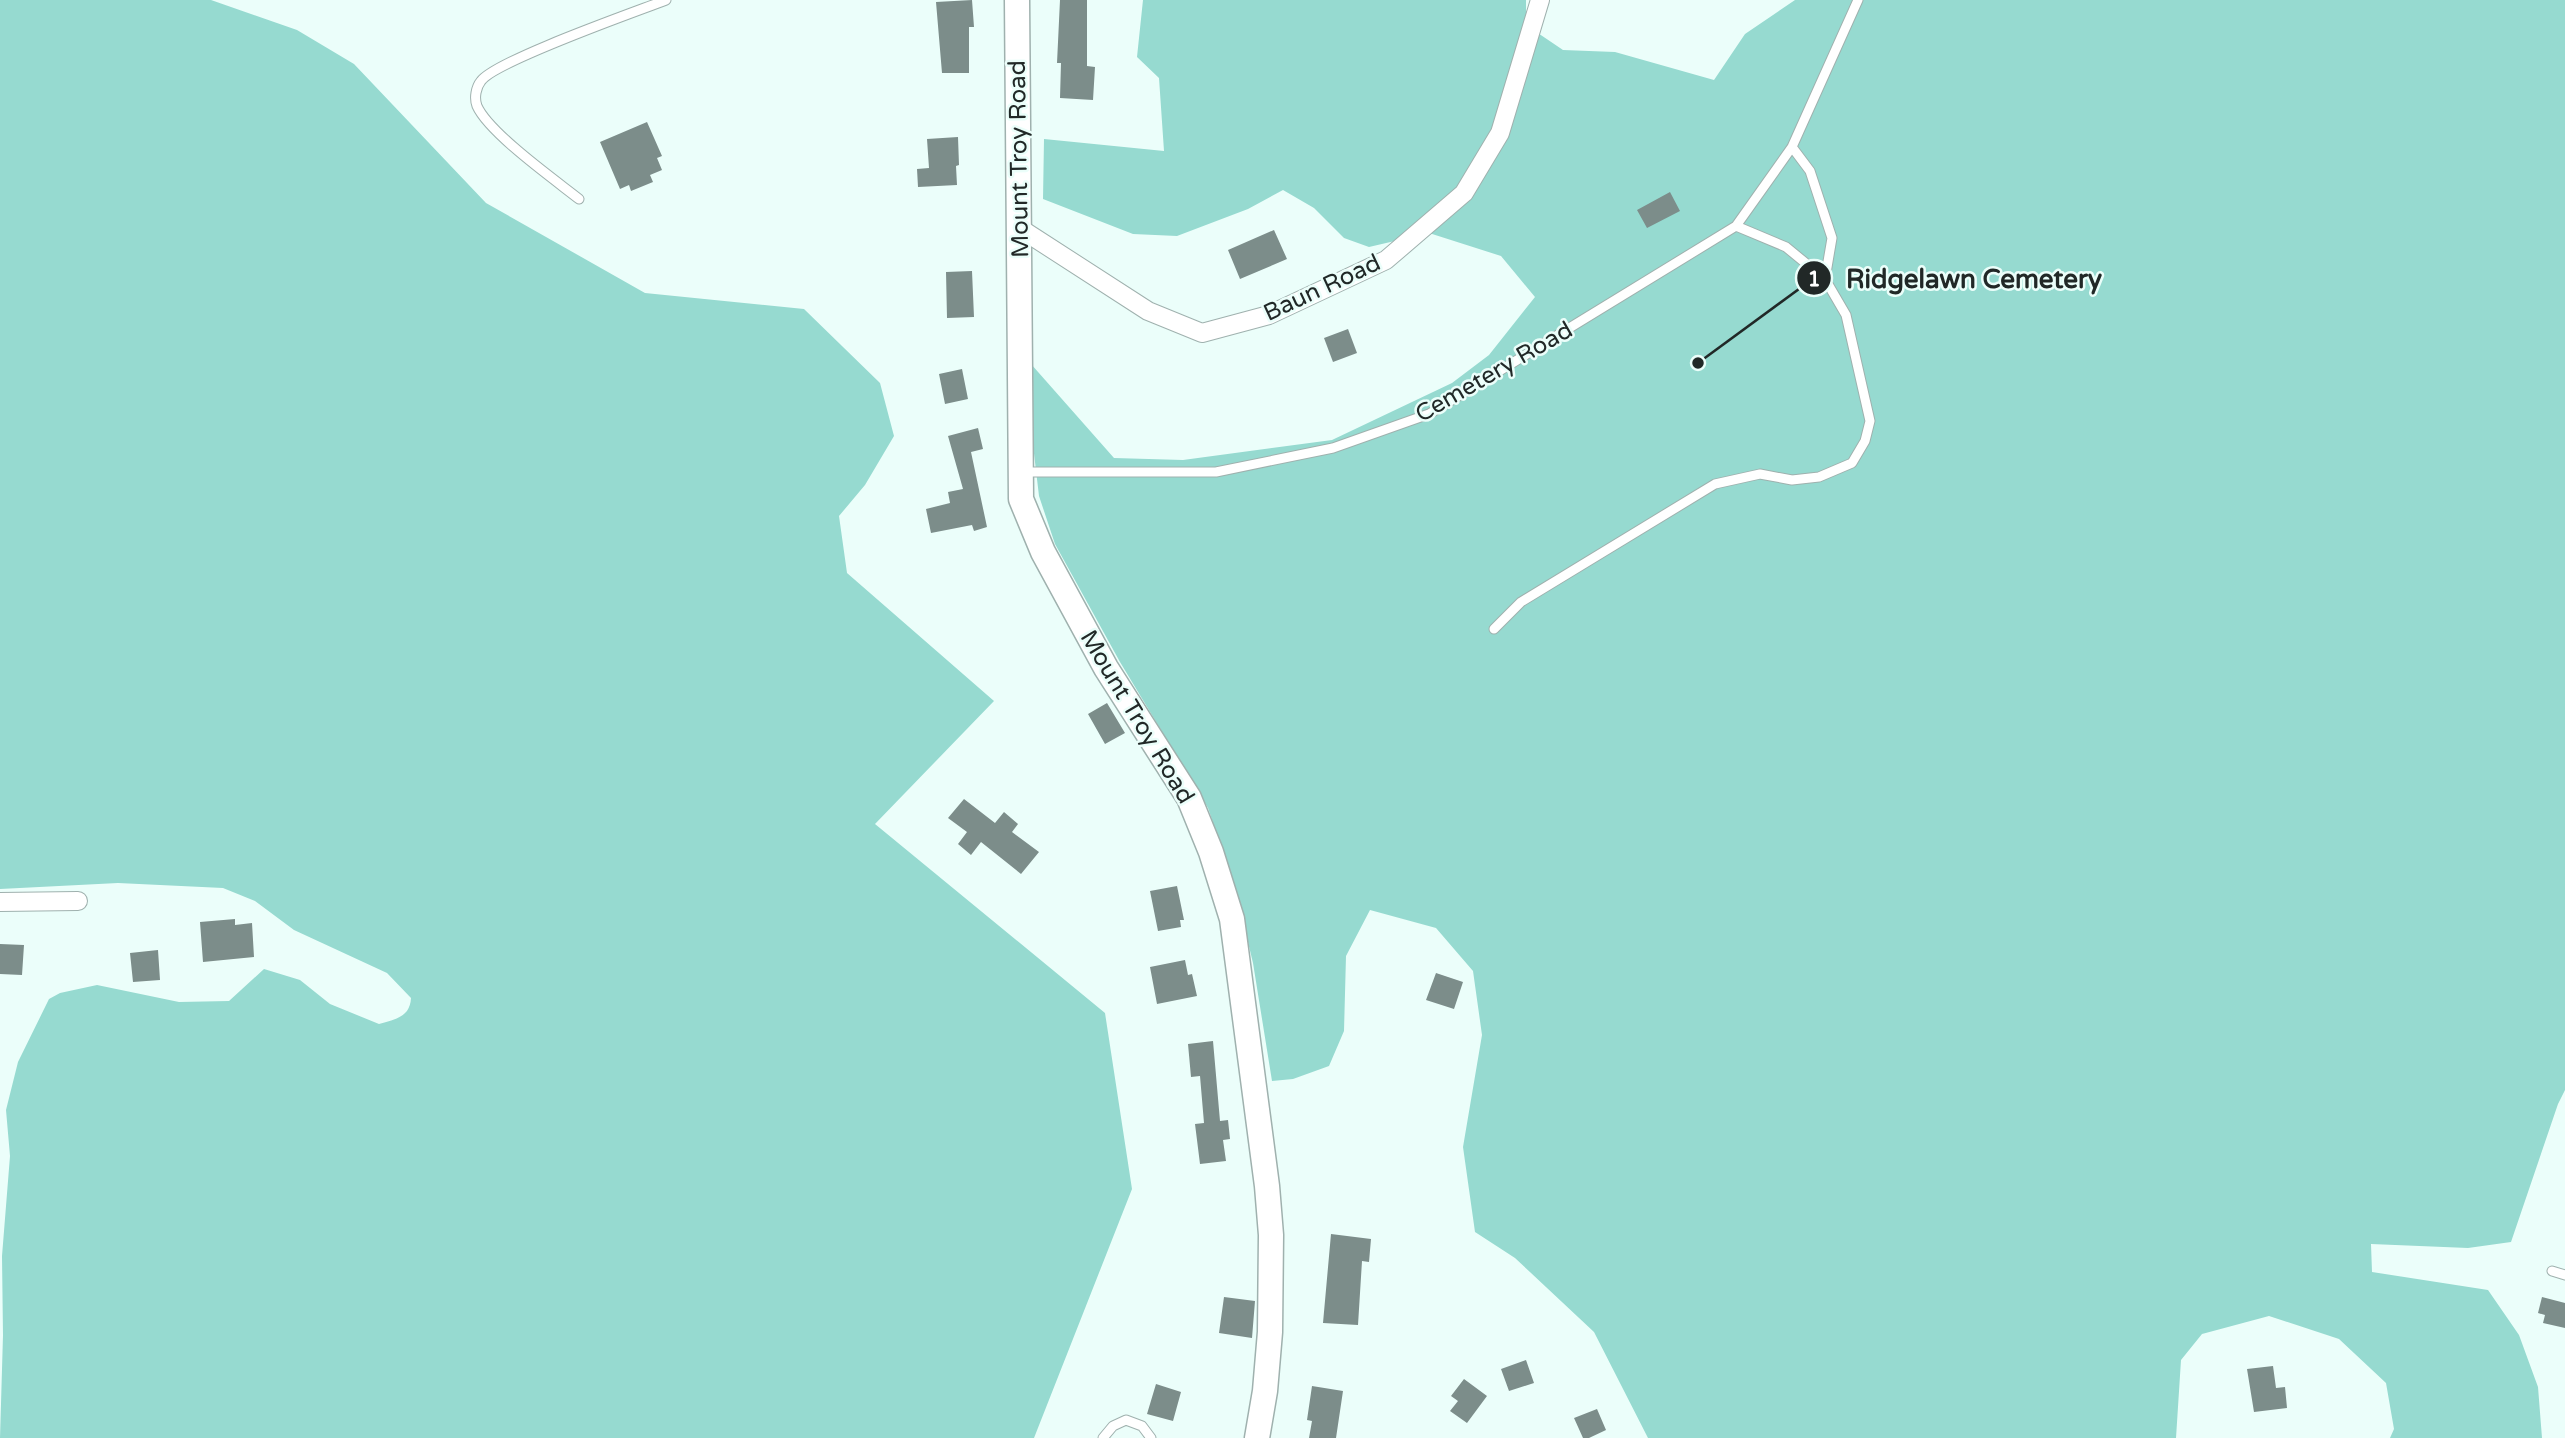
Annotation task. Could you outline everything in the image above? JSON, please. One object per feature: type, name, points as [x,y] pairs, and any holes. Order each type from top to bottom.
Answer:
[{"type":"street","name":"Mount Troy Road","points":[[1017,0],[1021,499],[1043,552],[1105,668],[1189,798],[1210,852],[1231,919],[1267,1186],[1271,1235],[1270,1332],[1265,1391],[1257,1438]]},
{"type":"street","name":"Baun Road","points":[[1020,229],[1148,311],[1202,333],[1269,315],[1386,260],[1464,193],[1500,133],[1540,0]]},
{"type":"street","points":[[0,902],[78,901]]},
{"type":"lane","points":[[579,199],[512,145],[489,121],[477,106],[475,94],[481,79],[534,52],[666,0]]},
{"type":"lane","name":"Cemetery Road","points":[[1021,472],[1216,472],[1333,448],[1429,414],[1736,226],[1792,147],[1858,0]]},
{"type":"lane","points":[[1792,147],[1810,171],[1832,238],[1825,279]]},
{"type":"lane","points":[[1494,629],[1521,602],[1715,484],[1760,474],[1792,480],[1819,477],[1852,463],[1865,441],[1870,421],[1846,315],[1825,279],[1786,247],[1736,226]]},
{"type":"lane","points":[[2552,1271],[2565,1275]]},
{"type":"lane","points":[[1103,1438],[1113,1426],[1126,1420],[1142,1426],[1151,1438]]},
{"type":"shaded area","points":[[0,0],[211,0],[297,30],[354,64],[486,203],[645,293],[804,309],[880,383],[894,436],[865,485],[839,516],[847,573],[994,701],[875,824],[1105,1013],[1132,1189],[1034,1438],[0,1438],[2,1256],[10,1156],[6,1110],[18,1062],[49,999],[60,993],[97,985],[179,1002],[229,1001],[264,969],[300,980],[330,1004],[379,1024],[405,1013],[411,998],[387,973],[294,930],[255,901],[223,888],[118,883],[0,889]]},
{"type":"shaded area","points":[[1143,0],[1526,0],[1526,25],[1563,50],[1615,52],[1714,80],[1745,34],[1795,0],[2565,0],[2565,1090],[2511,1242],[2468,1248],[2371,1244],[2372,1272],[2488,1290],[2519,1335],[2538,1387],[2542,1438],[2390,1438],[2394,1429],[2386,1383],[2339,1339],[2269,1316],[2202,1334],[2181,1360],[2176,1438],[1648,1438],[1594,1332],[1515,1258],[1475,1232],[1463,1147],[1482,1035],[1473,971],[1436,928],[1370,910],[1346,956],[1344,1031],[1329,1066],[1293,1079],[1272,1081],[1253,963],[1234,884],[1208,808],[1120,662],[1055,544],[1039,496],[1031,428],[1031,364],[1114,458],[1183,460],[1332,440],[1452,383],[1489,355],[1535,297],[1501,256],[1429,233],[1369,247],[1344,238],[1314,208],[1283,190],[1248,209],[1177,236],[1133,234],[1043,199],[1044,139],[1164,151],[1159,78],[1137,57]]},
{"type":"building","points":[[972,0],[974,27],[969,27],[969,73],[942,73],[936,2]]},
{"type":"building","points":[[1060,0],[1087,0],[1087,66],[1095,67],[1093,100],[1060,98],[1061,63],[1057,63]]},
{"type":"building","points":[[647,122],[662,156],[657,158],[662,170],[650,175],[653,182],[631,191],[629,185],[620,189],[600,142]]},
{"type":"building","points":[[958,137],[957,185],[918,187],[917,169],[929,168],[927,139]]},
{"type":"building","points":[[1670,192],[1680,211],[1647,228],[1637,210]]},
{"type":"building","points":[[1274,230],[1287,259],[1240,279],[1228,250]]},
{"type":"building","points":[[972,271],[974,317],[947,318],[946,272]]},
{"type":"building","points":[[1348,329],[1357,353],[1333,362],[1324,338]]},
{"type":"building","points":[[962,369],[968,399],[945,404],[939,374]]},
{"type":"building","points":[[978,428],[983,449],[971,452],[987,527],[974,531],[972,525],[931,533],[926,509],[950,503],[948,492],[963,489],[948,436]]},
{"type":"building","points":[[1107,703],[1125,733],[1105,744],[1088,714]]},
{"type":"building","points":[[964,799],[995,823],[1004,812],[1018,824],[1012,832],[1039,852],[1021,874],[981,842],[971,855],[958,844],[967,832],[948,818]]},
{"type":"building","points":[[1177,886],[1184,920],[1180,920],[1181,927],[1158,931],[1150,891]]},
{"type":"building","points":[[235,919],[235,925],[252,923],[254,957],[203,962],[200,922]]},
{"type":"building","points":[[0,944],[24,945],[22,975],[0,974]]},
{"type":"building","points":[[158,950],[160,980],[133,982],[130,953]]},
{"type":"building","points":[[1185,960],[1188,975],[1192,974],[1197,996],[1157,1004],[1150,967]]},
{"type":"building","points":[[1436,973],[1463,982],[1454,1009],[1426,1000]]},
{"type":"building","points":[[1213,1041],[1220,1121],[1228,1120],[1230,1139],[1223,1140],[1226,1161],[1200,1164],[1195,1124],[1204,1123],[1200,1076],[1191,1077],[1188,1044]]},
{"type":"building","points":[[1331,1234],[1371,1239],[1369,1262],[1362,1261],[1358,1325],[1323,1323]]},
{"type":"building","points":[[1224,1297],[1255,1301],[1252,1338],[1219,1333]]},
{"type":"building","points":[[2542,1297],[2565,1303],[2565,1328],[2543,1323],[2545,1315],[2538,1313]]},
{"type":"building","points":[[1526,1360],[1534,1383],[1509,1391],[1501,1369]]},
{"type":"building","points":[[2273,1366],[2276,1388],[2285,1387],[2287,1408],[2254,1412],[2247,1369]]},
{"type":"building","points":[[1464,1379],[1487,1396],[1467,1423],[1450,1411],[1458,1401],[1451,1396]]},
{"type":"building","points":[[1156,1384],[1181,1392],[1173,1421],[1147,1414]]},
{"type":"building","points":[[1312,1386],[1343,1391],[1336,1438],[1309,1438],[1312,1421],[1307,1420]]},
{"type":"building","points":[[1597,1409],[1606,1430],[1583,1438],[1574,1418]]},
{"type":"place","name":"Ridgelawn Cemetery","points":[[1698,363]]}]
